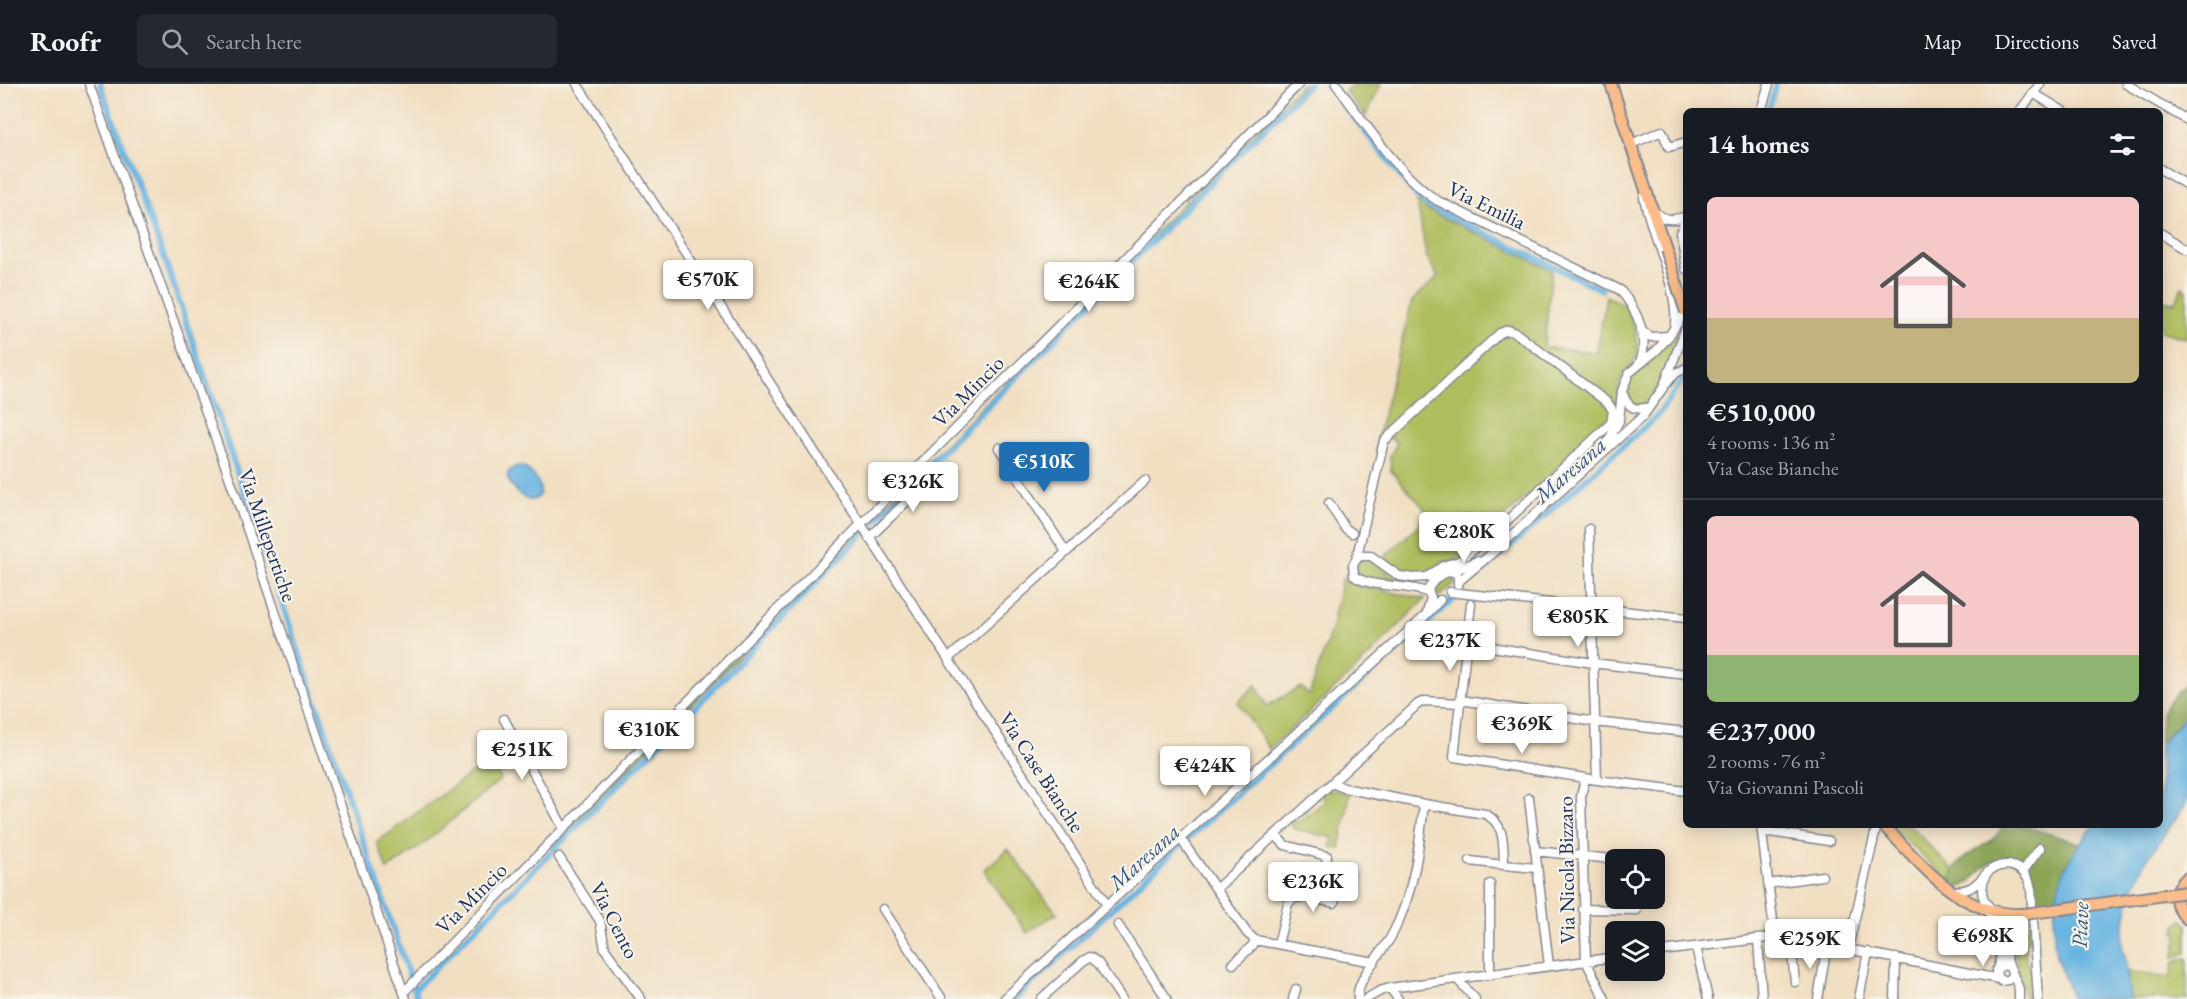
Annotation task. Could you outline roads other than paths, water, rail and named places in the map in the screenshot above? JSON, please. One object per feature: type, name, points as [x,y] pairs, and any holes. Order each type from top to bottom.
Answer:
[{"type":"main road","points":[[1611,84],[1683,303]]},
{"type":"main road","points":[[1886,828],[1950,891],[1968,903],[1991,911],[2024,914],[2187,892]]},
{"type":"main road","points":[[2187,878],[2177,887],[2175,897],[2187,919]]},
{"type":"street","name":"Via Millepertiche","points":[[89,84],[237,499],[406,993]]},
{"type":"street","name":"Via Case Bianche","points":[[577,84],[1107,904]]},
{"type":"street","name":"Via Mincio","points":[[406,993],[417,978],[564,829],[865,531],[1299,84]]},
{"type":"street","name":"Via Emilia","points":[[1337,84],[1422,192],[1620,290],[1635,313],[1641,329]]},
{"type":"street","points":[[1762,108],[1769,84]]},
{"type":"street","points":[[2022,108],[2040,84]]},
{"type":"street","points":[[2126,84],[2187,120]]},
{"type":"street","points":[[2033,93],[2058,108]]},
{"type":"street","points":[[1631,144],[1662,130],[1669,147],[1683,143]]},
{"type":"street","points":[[1639,167],[1647,213],[1676,304],[1671,333]]},
{"type":"street","points":[[2163,171],[2187,185]]},
{"type":"street","points":[[1653,210],[1660,217],[1683,218]]},
{"type":"street","points":[[1683,225],[1680,232],[1683,250]]},
{"type":"street","points":[[2163,235],[2187,249]]},
{"type":"street","points":[[1600,456],[1619,421],[1622,391],[1629,373],[1657,350],[1671,333],[1683,311]]},
{"type":"street","points":[[1641,329],[1651,337],[1671,333]]},
{"type":"street","points":[[1639,364],[1644,349],[1641,329]]},
{"type":"street","points":[[1356,560],[1366,555],[1377,558],[1399,576],[1413,578],[1427,577],[1443,566],[1466,557],[1607,428],[1613,417],[1611,406],[1516,333],[1508,330],[1504,331],[1384,441],[1356,560],[1354,573],[1359,579],[1418,589],[1433,597],[1450,592],[1683,618]]},
{"type":"street","points":[[1663,388],[1683,336]]},
{"type":"street","points":[[1450,592],[1600,456],[1651,406],[1674,374],[1683,370]]},
{"type":"street","points":[[1622,391],[1626,403],[1633,408],[1641,409],[1651,406]]},
{"type":"street","points":[[999,448],[1066,552]]},
{"type":"street","points":[[865,531],[938,471]]},
{"type":"street","points":[[948,659],[1144,481]]},
{"type":"street","points":[[1329,503],[1345,528],[1352,533]]},
{"type":"street","points":[[1589,529],[1597,780]]},
{"type":"street","points":[[1400,586],[1432,583],[1446,573],[1454,572],[1491,554]]},
{"type":"street","points":[[1454,572],[1464,591],[1470,594]]},
{"type":"street","points":[[1004,999],[1425,616],[1433,597],[1432,583]]},
{"type":"street","points":[[1471,604],[1454,757],[1597,780],[1683,791]]},
{"type":"street","points":[[1466,644],[1683,674]]},
{"type":"street","points":[[1217,888],[1422,701],[1460,701],[1595,722],[1683,732]]},
{"type":"street","points":[[504,719],[564,829]]},
{"type":"street","name":"Via Nicola Bizzaro","points":[[1585,778],[1581,797],[1586,961]]},
{"type":"street","points":[[1332,783],[1344,788],[1485,814],[1494,818],[1503,839],[1504,865]]},
{"type":"street","points":[[1529,798],[1549,966]]},
{"type":"street","points":[[1358,999],[1360,987],[1392,935],[1400,917],[1417,862],[1424,804]]},
{"type":"street","points":[[1848,948],[1876,828]]},
{"type":"street","points":[[1775,937],[1761,829],[1829,841]]},
{"type":"street","points":[[1275,835],[1285,845],[1327,856],[1326,863]]},
{"type":"street","points":[[1181,839],[1247,933],[1256,940],[1374,962]]},
{"type":"street","points":[[2023,871],[2040,848]]},
{"type":"street","points":[[1534,851],[1605,858]]},
{"type":"street","name":"Via Cento","points":[[559,857],[600,921],[605,950],[641,999]]},
{"type":"street","points":[[1470,861],[1537,868]]},
{"type":"street","points":[[1950,891],[1971,888],[1994,868],[2006,865],[2014,866],[2028,877],[2031,889],[2038,999]]},
{"type":"street","points":[[1986,874],[1981,890],[1982,897],[1994,916],[1998,932],[2001,950],[1999,974]]},
{"type":"street","points":[[1768,884],[1822,876]]},
{"type":"street","points":[[1490,884],[1490,975]]},
{"type":"street","points":[[1278,944],[1291,899],[1299,896],[1334,903],[1336,892]]},
{"type":"street","points":[[884,909],[942,999]]},
{"type":"street","points":[[1583,909],[1637,910]]},
{"type":"street","points":[[2011,914],[2006,919],[2003,930],[2011,971],[2019,989],[2019,999]]},
{"type":"street","points":[[1118,925],[1167,999]]},
{"type":"street","points":[[1790,937],[1795,982]]},
{"type":"street","points":[[1665,951],[1790,937],[1978,976],[1999,974],[2008,980],[2011,971]]},
{"type":"street","points":[[1758,939],[1762,999]]},
{"type":"street","points":[[1233,964],[1256,940]]},
{"type":"street","points":[[1818,999],[1827,944]]},
{"type":"street","points":[[1696,947],[1708,999]]},
{"type":"street","points":[[1859,999],[1868,952]]},
{"type":"street","points":[[1041,999],[1090,957],[1098,963],[1122,999]]},
{"type":"street","points":[[1360,987],[1366,999],[1394,988],[1605,958]]},
{"type":"street","points":[[1895,999],[1896,958]]},
{"type":"street","points":[[1586,961],[1605,999]]},
{"type":"street","points":[[1999,974],[2003,964],[2011,971]]},
{"type":"street","points":[[1999,974],[2013,987],[2019,999]]},
{"type":"street","points":[[1460,978],[1464,988],[1475,999]]},
{"type":"street","points":[[1394,988],[1398,999]]},
{"type":"street","points":[[1293,999],[1296,989]]},
{"type":"water","points":[[516,466],[526,469],[538,481],[540,493],[538,497],[529,500],[511,485],[508,472]]},
{"type":"water","name":"Piave","points":[[2187,715],[2187,802],[2146,861],[2128,906],[2122,939],[2130,999],[2072,999],[2056,955],[2054,919],[2060,881],[2070,859],[2092,828],[2163,828],[2163,742]]},
{"type":"waterway","points":[[100,84],[165,260],[417,999]]},
{"type":"waterway","points":[[414,990],[688,715],[949,445],[1309,84]]},
{"type":"waterway","points":[[1327,84],[1416,195],[1427,205],[1602,290]]},
{"type":"waterway","name":"Maresana","points":[[1769,108],[1776,84]]},
{"type":"waterway","name":"Maresana","points":[[1472,580],[1658,415],[1683,379]]},
{"type":"waterway","name":"Maresana","points":[[1015,999],[1187,839],[1456,597]]}]
